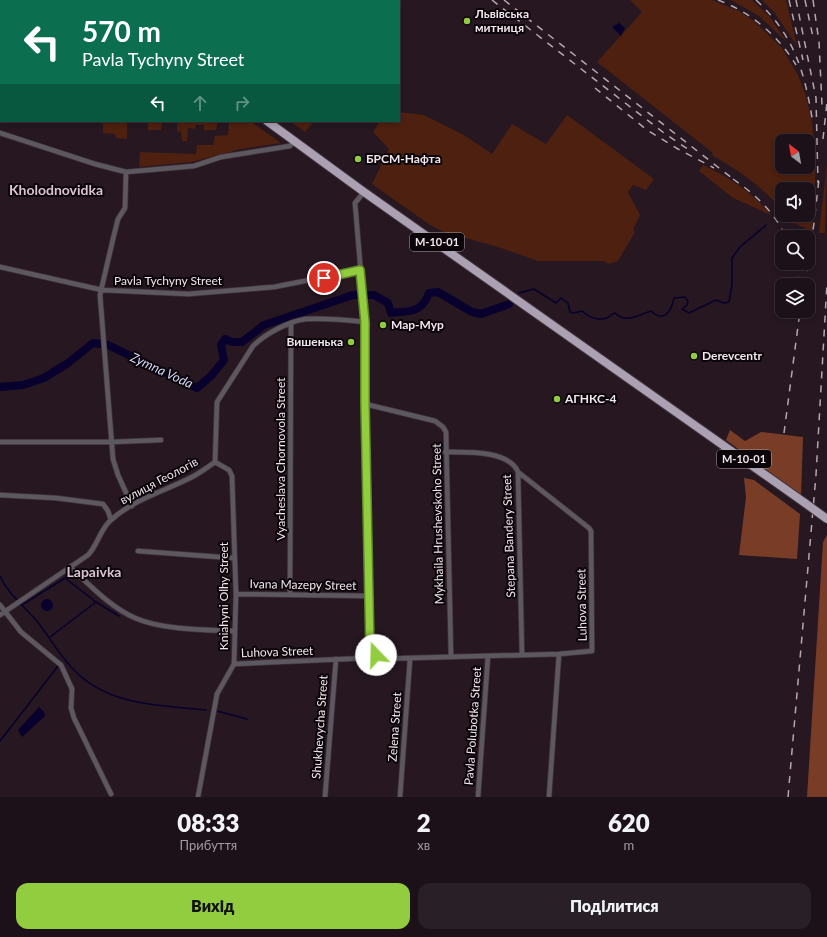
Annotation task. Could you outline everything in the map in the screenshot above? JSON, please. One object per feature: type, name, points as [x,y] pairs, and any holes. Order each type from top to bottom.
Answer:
[{"type":"highway","name":"М-10-01","points":[[268,122],[364,192],[827,519]]},
{"type":"street","points":[[0,133],[95,164],[126,172],[194,166],[220,157],[290,146],[294,141]]},
{"type":"street","points":[[126,172],[125,208],[118,219],[100,295],[114,464],[132,506]]},
{"type":"street","points":[[364,192],[355,203],[365,322],[365,404],[370,596],[370,649],[366,653],[368,658],[374,659],[376,653],[374,650],[370,649]]},
{"type":"street","name":"Pavla Tychyny Street","points":[[0,267],[102,290],[188,294],[260,289],[360,270]]},
{"type":"street","points":[[215,462],[217,402],[220,395],[253,346],[258,341],[291,323],[305,319],[365,322]]},
{"type":"street","name":"Vyacheslava Chornovola Street","points":[[290,594],[291,323]]},
{"type":"street","name":"Mykhaila Hrushevskoho Street","points":[[365,404],[435,421],[443,427],[446,432],[445,452],[451,656]]},
{"type":"street","points":[[0,442],[111,442],[161,440]]},
{"type":"street","name":"Stepana Bandery Street","points":[[445,452],[488,453],[512,464],[518,472],[522,655]]},
{"type":"street","name":"вулиця Геологів","points":[[0,615],[70,567],[94,548],[106,525],[111,520],[132,506],[192,477],[215,462]]},
{"type":"street","name":"Kniahyni Olhy Street","points":[[198,797],[217,694],[234,664],[236,594],[232,476],[229,470],[215,462]]},
{"type":"street","name":"Luhova Street","points":[[374,659],[559,654],[592,651],[591,531],[518,472]]},
{"type":"street","points":[[0,495],[56,498],[103,504],[108,511],[111,520]]},
{"type":"street","points":[[138,550],[234,558]]},
{"type":"street","points":[[70,567],[113,605],[136,618],[182,628],[234,631]]},
{"type":"street","name":"Ivana Mazepy Street","points":[[236,594],[370,596]]},
{"type":"street","points":[[0,605],[21,632],[56,659],[64,670],[72,688],[71,708],[74,718],[110,794]]},
{"type":"street","points":[[549,797],[559,654]]},
{"type":"street","name":"Pavla Polubotka Street","points":[[478,797],[488,656]]},
{"type":"street","name":"Luhova Street","points":[[234,664],[368,658]]},
{"type":"street","name":"Zelena Street","points":[[400,797],[410,659]]},
{"type":"street","name":"Shukhevycha Street","points":[[325,797],[336,660]]},
{"type":"shaded area","points":[[630,0],[712,0],[739,11],[755,22],[782,48],[798,75],[806,96],[812,122],[813,134],[775,134],[775,174],[815,174],[815,154],[816,165],[815,182],[775,182],[775,202],[759,187],[734,168],[712,155],[713,153],[597,62],[642,12]]},
{"type":"shaded area","points":[[731,0],[752,0],[769,16],[787,42],[759,16]]},
{"type":"shaded area","points":[[762,0],[786,0],[797,46],[774,12]]},
{"type":"shaded area","points":[[619,23],[625,28],[621,36],[612,27]]},
{"type":"shaded area","points":[[400,112],[424,115],[464,135],[492,154],[512,124],[546,144],[567,115],[654,179],[646,190],[633,185],[628,192],[640,215],[633,230],[635,232],[618,261],[609,264],[603,261],[538,261],[498,247],[444,232],[430,225],[372,184],[389,149],[373,132],[379,122],[400,122]]},
{"type":"shaded area","points":[[103,122],[127,122],[127,139],[116,138],[115,134],[103,133]]},
{"type":"shaded area","points":[[148,122],[162,122],[161,130],[148,130]]},
{"type":"shaded area","points":[[177,122],[218,122],[216,130],[204,130],[204,125],[196,125],[195,129],[188,128],[187,141],[182,141],[181,132],[177,131]]},
{"type":"shaded area","points":[[229,122],[251,122],[281,143],[241,149],[192,162],[139,167],[140,152],[196,154],[197,145],[213,145],[215,136],[228,135]]},
{"type":"shaded area","points":[[291,122],[313,122],[305,132]]},
{"type":"shaded area","points":[[827,163],[825,233],[819,233]]},
{"type":"shaded area","points":[[703,165],[740,186],[757,200],[771,215],[733,198],[699,171]]},
{"type":"shaded area","points":[[791,222],[813,222],[812,230]]},
{"type":"shaded area","points":[[730,430],[745,441],[761,432],[803,437],[801,495],[726,440]]},
{"type":"shaded area","points":[[744,478],[754,480],[800,514],[797,559],[739,555],[746,497]]},
{"type":"shaded area","points":[[827,535],[827,797],[807,797],[823,542]]},
{"type":"shaded area","points":[[45,599],[49,599],[53,605],[49,611],[45,611],[41,607],[41,603]]},
{"type":"shaded area","points":[[39,707],[44,712],[45,716],[22,737],[18,730]]},
{"type":"waterway","points":[[519,293],[534,289],[556,303],[561,298],[568,303],[570,312],[573,313],[582,311],[590,317],[597,319],[607,318],[615,313],[623,318],[632,318],[651,311],[663,316],[671,308],[674,298],[685,297],[688,301],[687,305],[682,309],[689,313],[716,300],[724,303],[729,302],[732,285],[732,258],[740,247],[766,225]]},
{"type":"waterway","name":"Zymna Voda","points":[[106,344],[197,388],[211,376],[224,360],[221,345],[225,339],[232,342],[242,342],[264,325],[353,295],[374,295],[388,303],[391,313],[410,311],[419,308],[426,300],[429,293],[438,292],[472,312],[481,314],[509,304]]},
{"type":"waterway","name":"Zymna Voda","points":[[0,387],[23,385],[44,378],[68,363],[93,343],[100,344]]},
{"type":"waterway","points":[[0,576],[16,600],[36,620],[68,664],[87,681],[102,690],[135,702],[206,710]]},
{"type":"waterway","points":[[22,605],[65,578],[96,602],[119,616]]},
{"type":"waterway","points":[[50,637],[96,602]]},
{"type":"waterway","points":[[0,741],[58,666]]},
{"type":"waterway","points":[[217,711],[247,719]]},
{"type":"railway","points":[[492,0],[664,133],[692,152]]},
{"type":"railway","points":[[504,0],[737,182]]},
{"type":"railway","points":[[718,0],[741,11],[772,34],[796,65]]},
{"type":"railway","points":[[756,0],[780,27],[796,56],[802,72],[813,124]]},
{"type":"railway","points":[[789,0],[803,60]]},
{"type":"railway","points":[[796,0],[816,98],[818,183]]},
{"type":"railway","points":[[805,0],[813,37]]},
{"type":"railway","points":[[813,0],[819,42],[822,105]]},
{"type":"railway","points":[[595,88],[647,130],[678,149],[714,168]]},
{"type":"railway","points":[[823,139],[827,102]]},
{"type":"railway","points":[[733,179],[764,205],[782,230]]},
{"type":"railway","points":[[806,278],[819,179]]},
{"type":"railway","points":[[797,270],[798,278]]},
{"type":"railway","points":[[788,797],[816,475],[827,283]]},
{"type":"railway","points":[[784,433],[799,318]]},
{"type":"place","name":"Львівська митниця","points":[[467,21]]},
{"type":"place","name":"БРСМ-Нафта","points":[[358,159]]},
{"type":"place","name":"Мар-Мур","points":[[383,325]]},
{"type":"place","name":"Вишенька","points":[[351,342]]},
{"type":"place","name":"Derevcentr","points":[[694,356]]},
{"type":"place","name":"АГНКС-4","points":[[557,399]]},
{"type":"district","name":"Kholodnovidka","points":[[56,190]]},
{"type":"district","name":"Lapaivka","points":[[94,572]]},
{"type":"route","points":[[324,278],[360,270],[365,322],[364,360],[371,622],[370,649],[376,651],[376,655]]}]
